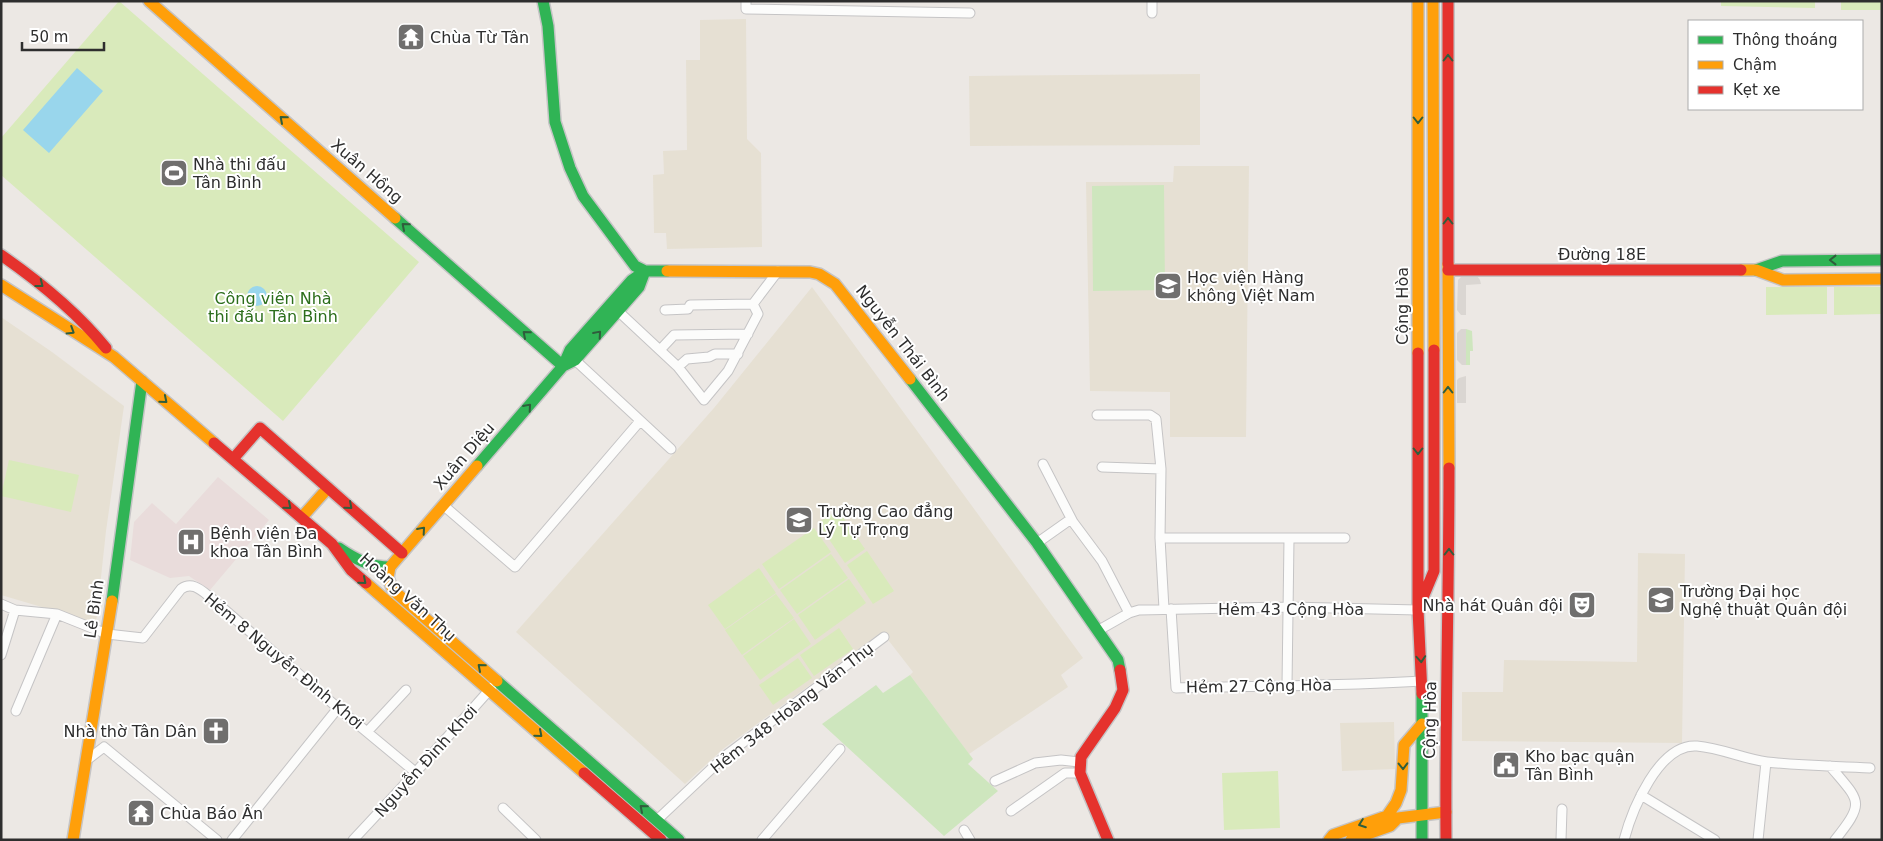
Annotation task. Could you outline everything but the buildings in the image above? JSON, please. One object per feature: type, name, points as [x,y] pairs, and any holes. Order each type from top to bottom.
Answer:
[{"type":"main road","name":"Xuân Hồng","points":[[149,1],[563,366]]},
{"type":"main road","points":[[543,1],[548,26],[555,122],[576,184],[592,209],[636,266],[645,271]]},
{"type":"main road","name":"Cộng Hòa","points":[[1418,1],[1418,610],[1422,681],[1422,840]]},
{"type":"main road","name":"Cộng Hòa","points":[[1418,610],[1434,571],[1433,1]]},
{"type":"main road","name":"Cộng Hòa","points":[[1446,840],[1445,731],[1449,601],[1448,1]]},
{"type":"main road","name":"Hoàng Văn Thụ","points":[[1,254],[57,297],[90,328],[114,357],[332,544],[351,570],[660,840]]},
{"type":"main road","name":"Đường 18E","points":[[1756,270],[1782,260],[1882,260]]},
{"type":"main road","name":"Đường 18E","points":[[1418,270],[1756,270],[1783,280],[1882,279]]},
{"type":"main road","name":"Xuân Diệu","points":[[390,567],[563,366],[570,350],[632,280],[645,271]]},
{"type":"main road","name":"Xuân Diệu","points":[[563,366],[575,360],[639,287],[645,271]]},
{"type":"main road","name":"Nguyễn Thái Bình","points":[[645,271],[810,272],[828,279],[842,290],[986,475],[1099,630],[1118,660],[1123,690],[1115,708],[1083,752],[1080,768]]},
{"type":"main road","name":"Hoàng Văn Thụ","points":[[1,285],[114,357]]},
{"type":"main road","name":"Lê Bình","points":[[73,840],[107,634],[142,382]]},
{"type":"main road","points":[[233,459],[260,428],[402,553]]},
{"type":"main road","points":[[302,518],[328,488]]},
{"type":"main road","points":[[332,544],[363,563],[373,566],[390,567]]},
{"type":"main road","name":"Hoàng Văn Thụ","points":[[390,567],[388,581],[393,590],[680,840]]},
{"type":"main road","name":"Cộng Hòa","points":[[1434,571],[1449,601]]},
{"type":"main road","points":[[1351,840],[1390,826],[1402,790],[1404,746],[1422,724]]},
{"type":"main road","points":[[1080,768],[1108,840]]},
{"type":"main road","points":[[1329,840],[1333,835],[1392,817],[1446,812]]},
{"type":"street","points":[[746,1],[746,10],[970,13]]},
{"type":"street","points":[[1152,1],[1152,13]]},
{"type":"street","points":[[753,304],[778,271]]},
{"type":"street","points":[[665,310],[688,309],[690,306],[753,304]]},
{"type":"street","points":[[618,311],[678,367],[704,400],[728,371],[738,354],[758,314],[753,304]]},
{"type":"street","points":[[660,350],[674,335],[748,334]]},
{"type":"street","points":[[678,367],[688,359],[709,357],[715,354],[738,354]]},
{"type":"street","points":[[575,360],[671,448]]},
{"type":"street","points":[[1097,415],[1150,415],[1156,419],[1161,468],[1160,538],[1168,609]]},
{"type":"street","points":[[443,505],[515,567],[640,421]]},
{"type":"street","points":[[1043,464],[1071,519],[1102,561],[1128,613]]},
{"type":"street","points":[[1102,467],[1161,468]]},
{"type":"street","points":[[1036,543],[1071,519]]},
{"type":"street","points":[[1160,538],[1345,538]]},
{"type":"street","points":[[1287,685],[1289,539]]},
{"type":"street","name":"Hẻm 8 Nguyễn Đình Khơi","points":[[107,634],[143,638],[181,589],[186,586],[192,586],[210,596],[338,708],[414,771]]},
{"type":"street","points":[[1,604],[15,610],[56,614],[107,634]]},
{"type":"street","name":"Hẻm 43 Cộng Hòa","points":[[1099,630],[1128,613],[1139,610],[1289,608],[1418,610]]},
{"type":"street","name":"Hẻm 27 Cộng Hòa","points":[[1168,609],[1176,688],[1350,685],[1422,681]]},
{"type":"street","points":[[1,656],[15,610]]},
{"type":"street","points":[[16,711],[56,614]]},
{"type":"street","name":"Hẻm 348 Hoàng Văn Thụ","points":[[657,820],[725,756],[884,637]]},
{"type":"street","name":"Nguyễn Đình Khơi","points":[[353,840],[414,771],[465,719],[497,681]]},
{"type":"street","points":[[367,732],[406,690]]},
{"type":"street","points":[[514,712],[521,702]]},
{"type":"street","points":[[232,840],[338,708]]},
{"type":"street","points":[[1624,840],[1629,820],[1647,784],[1665,761],[1682,748],[1696,746],[1766,762],[1870,768]]},
{"type":"street","points":[[87,760],[104,748],[217,840]]},
{"type":"street","points":[[762,840],[840,749]]},
{"type":"street","points":[[995,781],[1035,763],[1061,760],[1080,768]]},
{"type":"street","points":[[1758,840],[1766,762]]},
{"type":"street","points":[[1830,766],[1850,789],[1855,797],[1856,806],[1854,815],[1835,840]]},
{"type":"street","points":[[1011,810],[1065,773],[1080,768]]},
{"type":"street","points":[[1641,795],[1715,840]]},
{"type":"street","points":[[503,808],[536,840]]},
{"type":"street","points":[[1561,840],[1562,809]]},
{"type":"street","points":[[964,830],[970,840]]},
{"type":"street","points":[[1694,840],[1700,831]]},
{"type":"shaded area","points":[[746,19],[747,139],[761,153],[762,247],[667,249],[666,233],[654,233],[653,175],[664,174],[663,151],[687,150],[686,60],[700,60],[700,20]]},
{"type":"shaded area","points":[[1200,74],[1200,145],[970,146],[969,76]]},
{"type":"shaded area","name":"Học viện Hàng không Việt Nam","points":[[1174,166],[1249,166],[1246,437],[1170,437],[1170,392],[1090,391],[1086,182],[1173,182]]},
{"type":"shaded area","points":[[1462,276],[1477,276],[1481,284],[1466,285],[1466,315],[1461,315],[1457,310],[1458,280]]},
{"type":"shaded area","name":"Trường Cao đẳng Lý Tự Trọng","points":[[812,287],[1083,658],[1061,675],[1068,687],[969,754],[910,675],[913,672],[882,632],[723,749],[685,784],[516,632],[714,408]]},
{"type":"shaded area","points":[[1,317],[52,352],[124,406],[106,531],[96,623],[1,595]]},
{"type":"shaded area","points":[[1461,329],[1466,329],[1466,365],[1462,365],[1457,360],[1457,333]]},
{"type":"shaded area","points":[[1466,376],[1466,403],[1457,403],[1457,380]]},
{"type":"shaded area","name":"Bệnh viện Đa khoa Tân Bình","points":[[218,477],[269,520],[210,590],[189,576],[170,578],[130,560],[134,522],[152,503],[176,524]]},
{"type":"shaded area","points":[[1638,553],[1685,554],[1682,743],[1462,741],[1462,692],[1503,692],[1504,660],[1637,662]]},
{"type":"shaded area","points":[[1394,722],[1395,769],[1342,771],[1340,723]]},
{"type":"green space","name":"Công viên Nhà thi đấu Tân Bình","points":[[119,1],[419,262],[283,421],[1,175],[1,138]]},
{"type":"green space","points":[[1721,1],[1815,1],[1815,8],[1721,6]]},
{"type":"green space","points":[[1841,1],[1882,1],[1882,10],[1841,10]]},
{"type":"green space","points":[[1164,185],[1165,290],[1093,291],[1092,186]]},
{"type":"green space","points":[[1766,287],[1827,287],[1827,314],[1766,315]]},
{"type":"green space","points":[[1834,287],[1882,287],[1882,314],[1834,315]]},
{"type":"green space","points":[[1466,329],[1472,331],[1473,351],[1470,351],[1470,365],[1466,365]]},
{"type":"green space","points":[[9,460],[79,475],[71,512],[1,496]]},
{"type":"green space","points":[[838,510],[865,549],[845,563],[818,523]]},
{"type":"green space","points":[[814,528],[831,552],[779,589],[762,564]]},
{"type":"green space","points":[[867,551],[894,591],[873,604],[847,565]]},
{"type":"green space","points":[[831,554],[848,578],[797,614],[780,590]]},
{"type":"green space","points":[[759,568],[776,593],[725,629],[708,605]]},
{"type":"green space","points":[[849,579],[866,603],[815,640],[798,615]]},
{"type":"green space","points":[[776,594],[794,618],[742,655],[725,630]]},
{"type":"green space","points":[[794,619],[811,644],[760,680],[743,656]]},
{"type":"green space","points":[[839,628],[853,649],[814,676],[800,655]]},
{"type":"green space","points":[[798,658],[812,678],[773,705],[759,685]]},
{"type":"green space","points":[[910,675],[973,759],[968,764],[998,791],[944,836],[822,724],[876,685],[883,693]]},
{"type":"green space","points":[[1278,771],[1280,828],[1224,830],[1222,773]]},
{"type":"water","points":[[77,68],[103,91],[49,153],[23,130]]},
{"type":"water","points":[[253,286],[261,286],[267,292],[267,300],[261,306],[253,306],[247,300],[247,292]]},
{"type":"traffic: fast","points":[[543,1],[548,26],[555,122],[570,168],[583,196],[635,266],[645,271],[667,271]]},
{"type":"traffic: fast","points":[[395,218],[563,366],[477,466]]},
{"type":"traffic: fast","points":[[1756,270],[1782,261],[1882,260]]},
{"type":"traffic: fast","points":[[563,366],[575,360],[639,287],[645,271]]},
{"type":"traffic: fast","points":[[563,366],[570,350],[632,280],[645,271]]},
{"type":"traffic: fast","points":[[910,379],[1037,543],[1118,660],[1120,670]]},
{"type":"traffic: fast","points":[[112,601],[142,381]]},
{"type":"traffic: fast","points":[[339,548],[363,562],[376,566],[390,567]]},
{"type":"traffic: fast","points":[[497,681],[679,840]]},
{"type":"traffic: fast","points":[[1422,694],[1422,840]]},
{"type":"traffic: slow","points":[[149,1],[395,218]]},
{"type":"traffic: slow","points":[[1418,1],[1418,353]]},
{"type":"traffic: slow","points":[[1433,1],[1434,350]]},
{"type":"traffic: slow","points":[[1448,264],[1449,468]]},
{"type":"traffic: slow","points":[[1741,270],[1756,270],[1783,280],[1882,279]]},
{"type":"traffic: slow","points":[[667,271],[810,272],[819,274],[835,284],[910,379]]},
{"type":"traffic: slow","points":[[1,285],[114,357],[214,443]]},
{"type":"traffic: slow","points":[[477,466],[390,567],[388,578],[393,590],[497,681]]},
{"type":"traffic: slow","points":[[302,517],[328,488]]},
{"type":"traffic: slow","points":[[366,583],[584,773]]},
{"type":"traffic: slow","points":[[73,840],[112,601]]},
{"type":"traffic: slow","points":[[1387,816],[1396,803],[1401,790],[1404,745],[1422,724]]},
{"type":"traffic: slow","points":[[1329,840],[1333,835],[1387,816],[1398,818],[1446,812]]},
{"type":"traffic: slow","points":[[1351,840],[1390,826],[1398,818]]},
{"type":"traffic: jam","points":[[1448,1],[1448,264]]},
{"type":"traffic: jam","points":[[1,255],[57,298],[106,348]]},
{"type":"traffic: jam","points":[[1448,270],[1741,270]]},
{"type":"traffic: jam","points":[[1421,602],[1434,571],[1434,350]]},
{"type":"traffic: jam","points":[[1418,353],[1418,610],[1422,694]]},
{"type":"traffic: jam","points":[[233,459],[260,428],[402,553]]},
{"type":"traffic: jam","points":[[214,443],[332,544],[351,570],[366,583]]},
{"type":"traffic: jam","points":[[1446,840],[1449,468]]},
{"type":"traffic: jam","points":[[1108,840],[1080,773],[1081,757],[1115,708],[1123,690],[1120,670]]},
{"type":"traffic: jam","points":[[584,773],[661,840]]},
{"type":"place","name":"Chùa Từ Tân","points":[[411,37]]},
{"type":"place","name":"Nhà thi đấu Tân Bình","points":[[174,173]]},
{"type":"place","name":"Học viện Hàng không Việt Nam","points":[[1168,286]]},
{"type":"place","name":"Trường Cao đẳng Lý Tự Trọng","points":[[799,520]]},
{"type":"place","name":"Bệnh viện Đa khoa Tân Bình","points":[[191,542]]},
{"type":"place","name":"Trường Đại học Nghệ thuật Quân đội","points":[[1661,600]]},
{"type":"place","name":"Nhà hát Quân đội","points":[[1582,605]]},
{"type":"place","name":"Nhà thờ Tân Dân","points":[[216,731]]},
{"type":"place","name":"Kho bạc quận Tân Bình","points":[[1506,765]]},
{"type":"place","name":"Chùa Báo Ân","points":[[141,813]]}]
